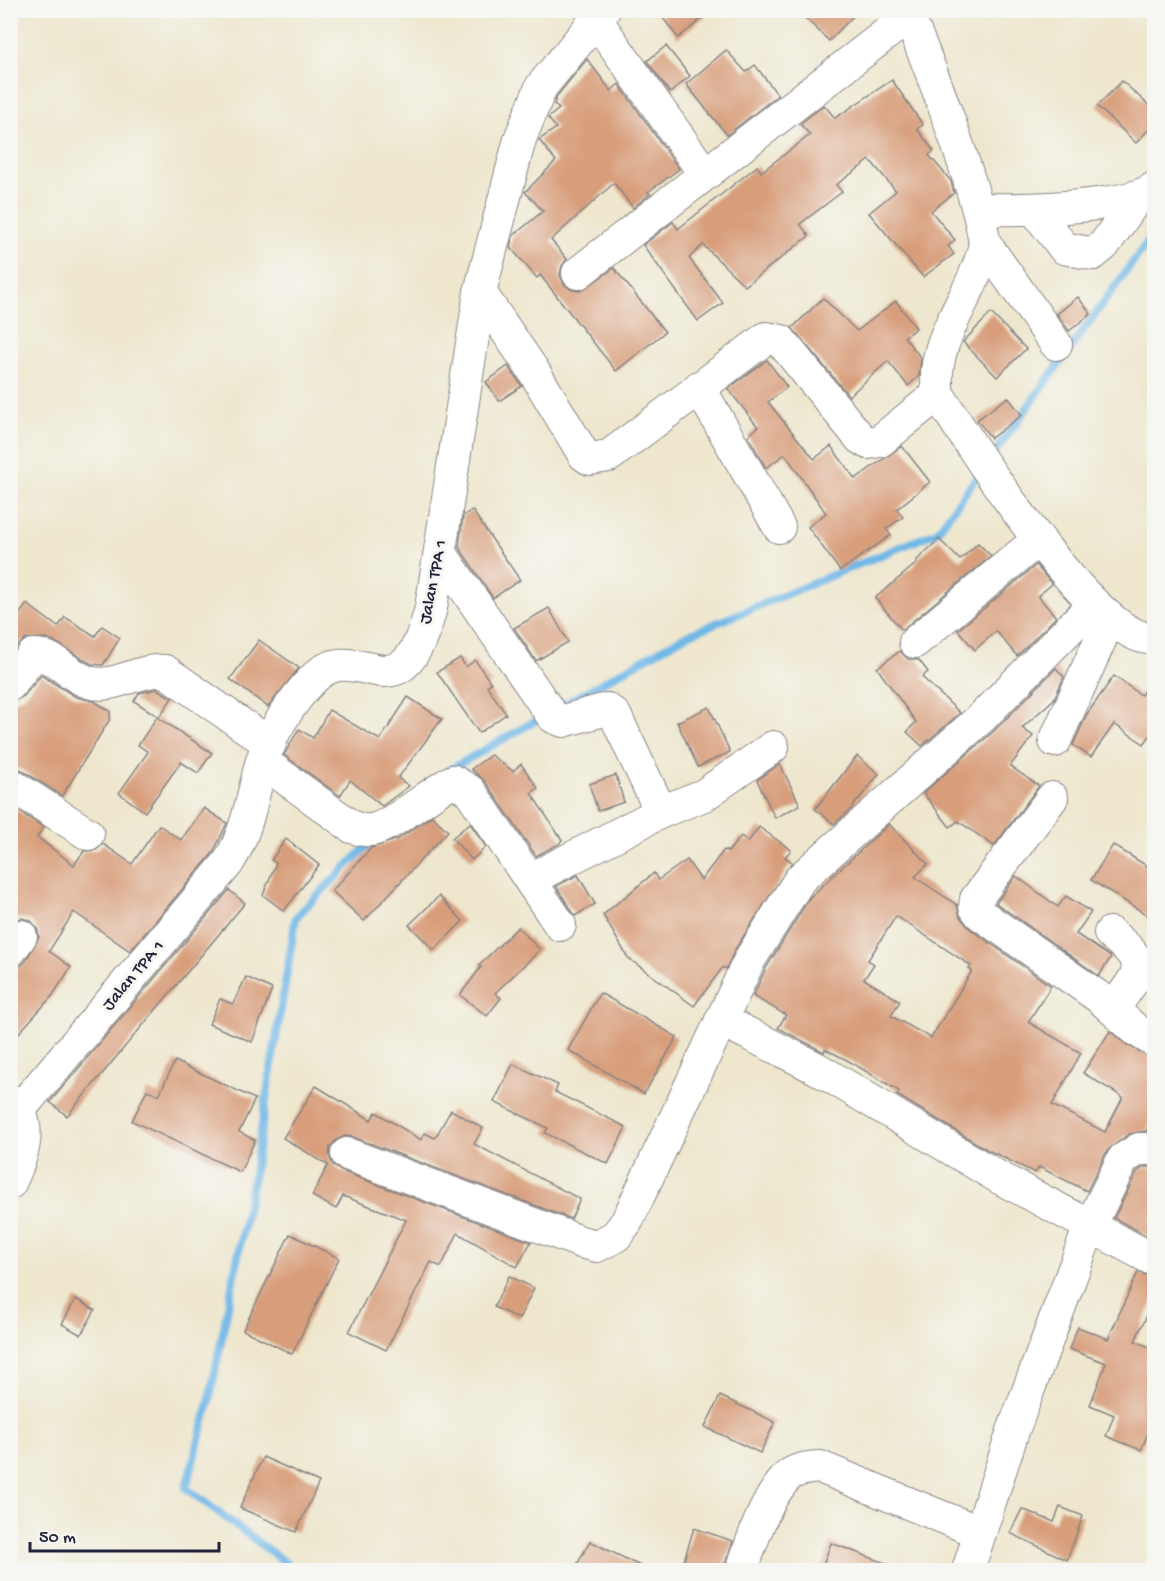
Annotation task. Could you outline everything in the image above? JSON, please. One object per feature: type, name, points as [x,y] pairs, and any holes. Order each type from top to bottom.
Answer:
[{"type":"street","points":[[578,273],[906,14],[980,209],[986,245],[1056,344]]},
{"type":"street","points":[[601,16],[704,172]]},
{"type":"street","name":"Jalan TPA 1","points":[[15,1104],[228,863],[238,847],[246,826],[266,753],[302,692],[330,667],[346,665],[389,672],[403,667],[415,654],[431,608],[480,292],[520,139],[541,87],[601,16]]},
{"type":"street","points":[[980,209],[1035,210],[1146,193]]},
{"type":"street","points":[[1035,210],[1064,248],[1093,254],[1104,245],[1146,193]]},
{"type":"street","points":[[986,245],[974,278],[941,348],[936,382],[938,394],[987,471],[1039,539],[1102,611],[1133,635],[1155,638]]},
{"type":"street","points":[[480,292],[533,370],[584,455],[590,459],[609,456],[765,338],[782,341],[860,438],[868,443],[880,441],[895,431],[938,394]]},
{"type":"street","points":[[699,387],[779,527]]},
{"type":"street","points":[[915,642],[1039,539]]},
{"type":"street","points":[[440,552],[553,717],[563,721],[607,709],[615,715],[661,812]]},
{"type":"street","points":[[1055,741],[1102,611]]},
{"type":"street","points":[[347,1154],[581,1242],[597,1246],[605,1244],[616,1236],[627,1221],[750,959],[800,879],[1102,611]]},
{"type":"street","points":[[10,685],[33,655],[49,659],[88,683],[102,685],[150,671],[165,671],[352,827],[360,830],[371,830],[384,825],[453,781],[461,784],[470,791],[560,925]]},
{"type":"street","points":[[531,879],[661,812],[704,795],[772,747]]},
{"type":"street","points":[[10,784],[88,834]]},
{"type":"street","points":[[1052,798],[976,899],[975,907],[980,914],[1113,1009],[1136,1030],[1155,1041]]},
{"type":"street","points":[[1110,933],[1134,952],[1139,961],[1138,973],[1113,1009]]},
{"type":"street","points":[[721,1020],[818,1069],[998,1177],[1155,1260]]},
{"type":"street","points":[[10,1183],[17,1170],[25,1135],[15,1104]]},
{"type":"street","points":[[968,1570],[979,1532],[1090,1226],[1122,1159],[1139,1149],[1155,1149]]},
{"type":"street","points":[[742,1570],[765,1511],[786,1477],[802,1469],[820,1467],[979,1532]]},
{"type":"building","points":[[657,10],[713,10],[678,38]]},
{"type":"building","points":[[797,10],[859,10],[829,41]]},
{"type":"building","points":[[666,46],[690,76],[670,93],[647,61]]},
{"type":"building","points":[[726,50],[746,72],[755,65],[778,95],[727,135],[686,84]]},
{"type":"building","points":[[587,59],[611,91],[619,84],[679,169],[648,192],[650,194],[633,208],[614,183],[551,240],[567,259],[560,275],[564,284],[572,290],[581,291],[614,268],[665,332],[616,371],[540,275],[537,278],[510,247],[513,236],[543,211],[525,192],[556,161],[539,140],[556,128],[548,118],[559,109],[554,104],[557,96]]},
{"type":"building","points":[[892,80],[923,125],[917,129],[934,151],[929,155],[951,181],[954,193],[931,211],[955,240],[948,246],[954,254],[923,277],[869,213],[896,191],[870,160],[836,185],[842,192],[800,224],[809,236],[745,286],[703,245],[689,258],[723,303],[698,321],[643,245],[673,222],[678,229],[757,166],[761,172],[810,135],[800,124],[824,105],[835,118]]},
{"type":"building","points":[[1122,81],[1155,111],[1155,123],[1136,143],[1097,106]]},
{"type":"building","points":[[1078,297],[1091,314],[1069,331],[1057,314]]},
{"type":"building","points":[[823,298],[857,331],[896,301],[916,328],[904,337],[921,358],[919,376],[908,386],[888,361],[849,396],[792,328]]},
{"type":"building","points":[[991,313],[1026,349],[997,377],[963,342]]},
{"type":"building","points":[[767,360],[787,387],[768,402],[814,459],[831,446],[855,479],[902,446],[930,482],[897,509],[903,517],[886,529],[891,535],[840,571],[808,527],[826,513],[785,454],[766,468],[748,436],[758,427],[728,389]]},
{"type":"building","points":[[508,366],[522,386],[499,401],[486,382]]},
{"type":"building","points":[[1008,397],[1022,415],[991,438],[977,420]]},
{"type":"building","points":[[472,510],[520,580],[493,598],[459,547],[463,516]]},
{"type":"building","points":[[939,539],[960,560],[978,543],[991,556],[902,630],[875,598],[917,563],[917,560]]},
{"type":"building","points":[[1036,565],[1052,584],[1038,596],[1056,617],[1017,656],[996,631],[975,650],[958,630]]},
{"type":"building","points":[[27,604],[58,627],[65,617],[95,636],[102,626],[120,638],[103,665],[91,664],[57,643],[43,638],[25,639],[10,655],[10,626]]},
{"type":"building","points":[[549,608],[568,642],[536,661],[514,628]]},
{"type":"building","points":[[259,640],[299,668],[268,707],[230,679]]},
{"type":"building","points":[[900,651],[908,659],[919,660],[928,672],[922,677],[960,713],[922,746],[907,732],[916,722],[877,668]]},
{"type":"building","points":[[460,658],[466,667],[475,660],[491,683],[487,686],[506,714],[479,733],[437,672]]},
{"type":"building","points":[[1056,668],[1064,677],[1054,699],[1022,728],[1033,736],[1010,766],[1039,786],[994,846],[958,821],[950,827],[923,793],[994,731]]},
{"type":"building","points":[[41,675],[76,697],[94,701],[110,711],[110,719],[62,796],[20,769],[10,766],[10,703],[24,696]]},
{"type":"building","points":[[1155,675],[1155,729],[1144,744],[1114,724],[1091,757],[1073,745],[1087,714],[1114,676],[1141,695]]},
{"type":"building","points":[[157,689],[172,698],[159,717],[134,701],[139,693]]},
{"type":"building","points":[[408,697],[442,719],[398,778],[409,786],[382,806],[350,780],[340,796],[284,755],[299,729],[313,738],[329,710],[380,740]]},
{"type":"building","points":[[709,707],[730,752],[698,767],[677,722]]},
{"type":"building","points":[[157,717],[212,753],[198,773],[181,762],[145,812],[119,793],[148,752],[138,745]]},
{"type":"building","points":[[491,755],[513,771],[521,764],[538,788],[531,793],[562,840],[559,844],[536,856],[485,781],[471,769]]},
{"type":"building","points":[[857,756],[879,774],[850,810],[834,824],[815,809]]},
{"type":"building","points":[[780,764],[800,805],[775,818],[757,780]]},
{"type":"building","points":[[616,775],[624,802],[598,811],[589,784]]},
{"type":"building","points":[[10,806],[44,827],[37,837],[74,865],[84,851],[96,850],[103,844],[132,864],[159,825],[181,840],[204,808],[227,823],[213,853],[130,951],[74,912],[49,951],[71,967],[53,995],[10,1043],[10,974],[25,962],[39,937],[37,928],[31,921],[22,918],[10,921]]},
{"type":"building","points":[[432,816],[448,831],[364,921],[332,891],[371,848],[398,839]]},
{"type":"building","points":[[470,823],[486,847],[472,860],[452,838]]},
{"type":"building","points":[[889,824],[928,864],[915,877],[957,905],[960,917],[970,929],[1051,986],[1028,1022],[1081,1053],[1052,1105],[1105,1132],[1123,1097],[1083,1073],[1110,1031],[1127,1045],[1155,1059],[1155,1115],[1146,1131],[1129,1134],[1107,1151],[1087,1191],[1039,1167],[1035,1173],[986,1149],[897,1095],[899,1091],[847,1060],[825,1049],[824,1052],[778,1028],[786,1015],[753,996],[766,968],[810,897]],"holes":[[[896,916],[971,966],[969,969],[972,971],[931,1038],[891,1016],[900,1001],[864,979],[874,964],[868,960]]]},
{"type":"building","points":[[759,827],[791,850],[785,857],[792,862],[735,949],[726,969],[723,967],[694,1006],[628,958],[603,915],[654,873],[658,880],[687,860],[701,880],[724,850],[728,852],[741,836],[748,842]]},
{"type":"building","points":[[286,839],[319,865],[284,911],[263,895],[276,863],[271,860]]},
{"type":"building","points":[[1113,845],[1155,871],[1155,920],[1091,880]]},
{"type":"building","points":[[578,875],[595,904],[575,916],[556,886]]},
{"type":"building","points":[[1016,876],[1058,907],[1066,896],[1091,912],[1076,934],[1111,957],[1099,976],[996,903]]},
{"type":"building","points":[[229,890],[245,903],[67,1116],[50,1102]]},
{"type":"building","points":[[439,896],[463,921],[434,950],[409,925]]},
{"type":"building","points":[[518,927],[540,950],[495,993],[501,998],[487,1016],[460,995],[481,967],[479,965]]},
{"type":"building","points":[[246,977],[272,989],[252,1042],[209,1024],[220,999],[233,1004]]},
{"type":"building","points":[[600,993],[677,1037],[644,1094],[568,1050]]},
{"type":"building","points":[[175,1061],[255,1099],[239,1132],[255,1140],[240,1172],[132,1121],[147,1090],[159,1095]]},
{"type":"building","points":[[513,1064],[558,1085],[555,1092],[626,1127],[608,1164],[545,1133],[548,1128],[494,1102]]},
{"type":"building","points":[[316,1086],[371,1120],[376,1112],[421,1140],[425,1133],[435,1138],[451,1110],[483,1128],[474,1144],[580,1199],[571,1219],[353,1137],[345,1136],[336,1140],[330,1147],[329,1156],[333,1165],[341,1171],[531,1242],[517,1267],[458,1233],[441,1267],[431,1262],[386,1350],[349,1332],[406,1220],[343,1196],[336,1209],[312,1196],[328,1165],[283,1138]]},
{"type":"building","points":[[1144,1167],[1155,1167],[1155,1240],[1114,1218],[1137,1172]]},
{"type":"building","points":[[290,1234],[339,1258],[292,1354],[243,1330]]},
{"type":"building","points":[[1138,1272],[1155,1278],[1155,1298],[1135,1341],[1155,1349],[1155,1416],[1141,1450],[1106,1436],[1114,1415],[1090,1405],[1106,1363],[1069,1349],[1078,1327],[1108,1339]]},
{"type":"building","points":[[509,1276],[534,1288],[519,1319],[494,1307]]},
{"type":"building","points":[[76,1299],[95,1310],[81,1335],[62,1324]]},
{"type":"building","points":[[720,1396],[775,1422],[760,1453],[705,1427]]},
{"type":"building","points":[[263,1457],[319,1482],[296,1532],[240,1508]]},
{"type":"building","points":[[1060,1507],[1083,1516],[1067,1560],[1010,1533],[1022,1509],[1054,1522]]},
{"type":"building","points":[[694,1528],[733,1541],[723,1570],[681,1570]]},
{"type":"building","points":[[590,1541],[648,1570],[574,1570]]},
{"type":"building","points":[[831,1543],[899,1568],[899,1570],[821,1570]]},
{"type":"waterway","points":[[990,459],[1154,233]]},
{"type":"waterway","points":[[557,708],[685,636],[937,532],[981,471]]},
{"type":"waterway","points":[[447,771],[544,716]]},
{"type":"waterway","points":[[295,1570],[186,1488],[209,1403],[253,1179],[296,917],[373,840]]}]
